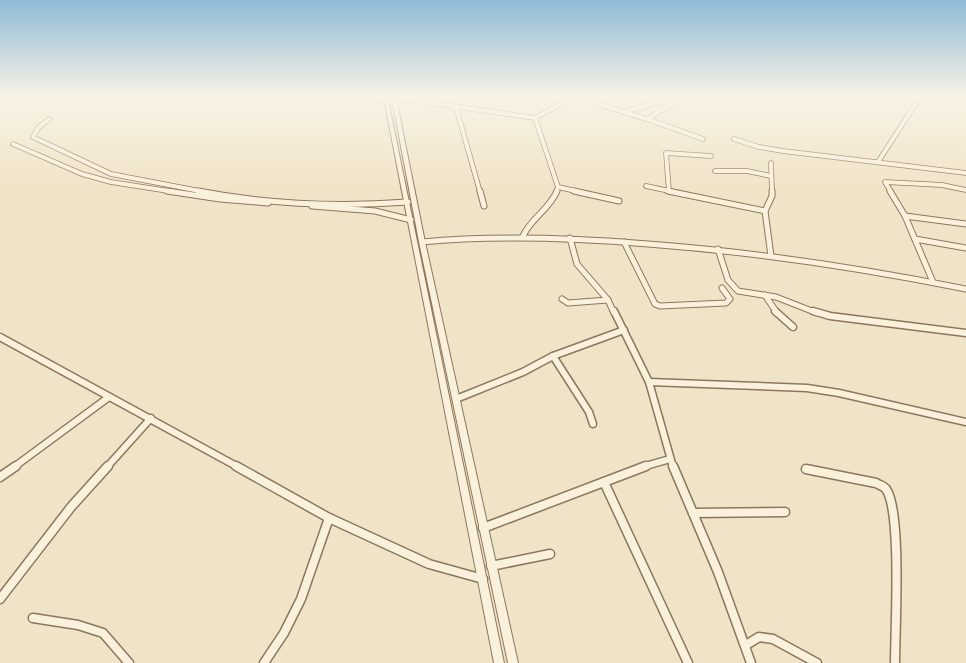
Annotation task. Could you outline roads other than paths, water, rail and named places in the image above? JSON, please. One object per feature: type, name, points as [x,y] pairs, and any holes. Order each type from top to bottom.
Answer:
[{"type":"street","points":[[38,128],[33,137],[110,174],[128,179],[243,197],[367,205],[404,203]]},
{"type":"street","points":[[395,128],[404,203],[411,220],[499,663]]},
{"type":"street","points":[[398,128],[513,663]]},
{"type":"street","points":[[462,128],[484,206]]},
{"type":"street","points":[[523,236],[527,227],[552,202],[558,187],[538,128]]},
{"type":"street","points":[[672,128],[703,139]]},
{"type":"street","points":[[878,162],[900,128]]},
{"type":"street","points":[[734,139],[759,147],[783,151],[966,173]]},
{"type":"street","points":[[13,144],[82,174],[111,182],[220,200],[366,210],[388,213],[411,220]]},
{"type":"street","points":[[669,191],[666,153],[711,156]]},
{"type":"street","points":[[771,163],[772,196],[765,211],[771,256]]},
{"type":"street","points":[[716,170],[747,171],[771,176]]},
{"type":"street","points":[[933,282],[905,216],[885,182],[942,185],[966,190]]},
{"type":"street","points":[[646,186],[765,211]]},
{"type":"street","points":[[558,187],[619,201]]},
{"type":"street","points":[[400,216],[404,203]]},
{"type":"street","points":[[388,204],[388,213]]},
{"type":"street","points":[[905,216],[966,224]]},
{"type":"street","points":[[422,242],[462,237],[523,236],[718,249],[933,282],[966,289]]},
{"type":"street","points":[[570,238],[577,264],[608,300],[650,382],[670,459],[718,572],[746,644],[751,663]]},
{"type":"street","points":[[915,239],[966,248]]},
{"type":"street","points":[[624,242],[655,304],[660,306],[726,304],[730,299],[722,288]]},
{"type":"street","points":[[718,249],[734,288],[752,295],[784,299],[819,314],[966,334]]},
{"type":"street","points":[[764,295],[775,311],[793,328]]},
{"type":"street","points":[[562,300],[568,303],[608,300]]},
{"type":"street","points":[[456,399],[523,372],[553,356],[624,330]]},
{"type":"street","points":[[1,338],[108,397],[152,418],[328,518],[429,564],[483,579]]},
{"type":"street","points":[[553,356],[589,412],[593,424]]},
{"type":"street","points":[[650,382],[807,388],[839,393],[966,422]]},
{"type":"street","points":[[1,475],[108,397]]},
{"type":"street","points":[[0,600],[70,508],[152,418]]},
{"type":"street","points":[[483,528],[656,462],[670,459]]},
{"type":"street","points":[[806,469],[876,483],[885,487],[889,495],[896,533],[895,663]]},
{"type":"street","points":[[604,482],[688,663]]},
{"type":"street","points":[[693,512],[785,512]]},
{"type":"street","points":[[264,663],[284,633],[301,599],[328,518]]},
{"type":"street","points":[[491,566],[550,554]]},
{"type":"street","points":[[33,618],[78,625],[103,633],[129,663]]},
{"type":"street","points":[[746,644],[759,637],[768,638],[787,645],[817,663]]}]
